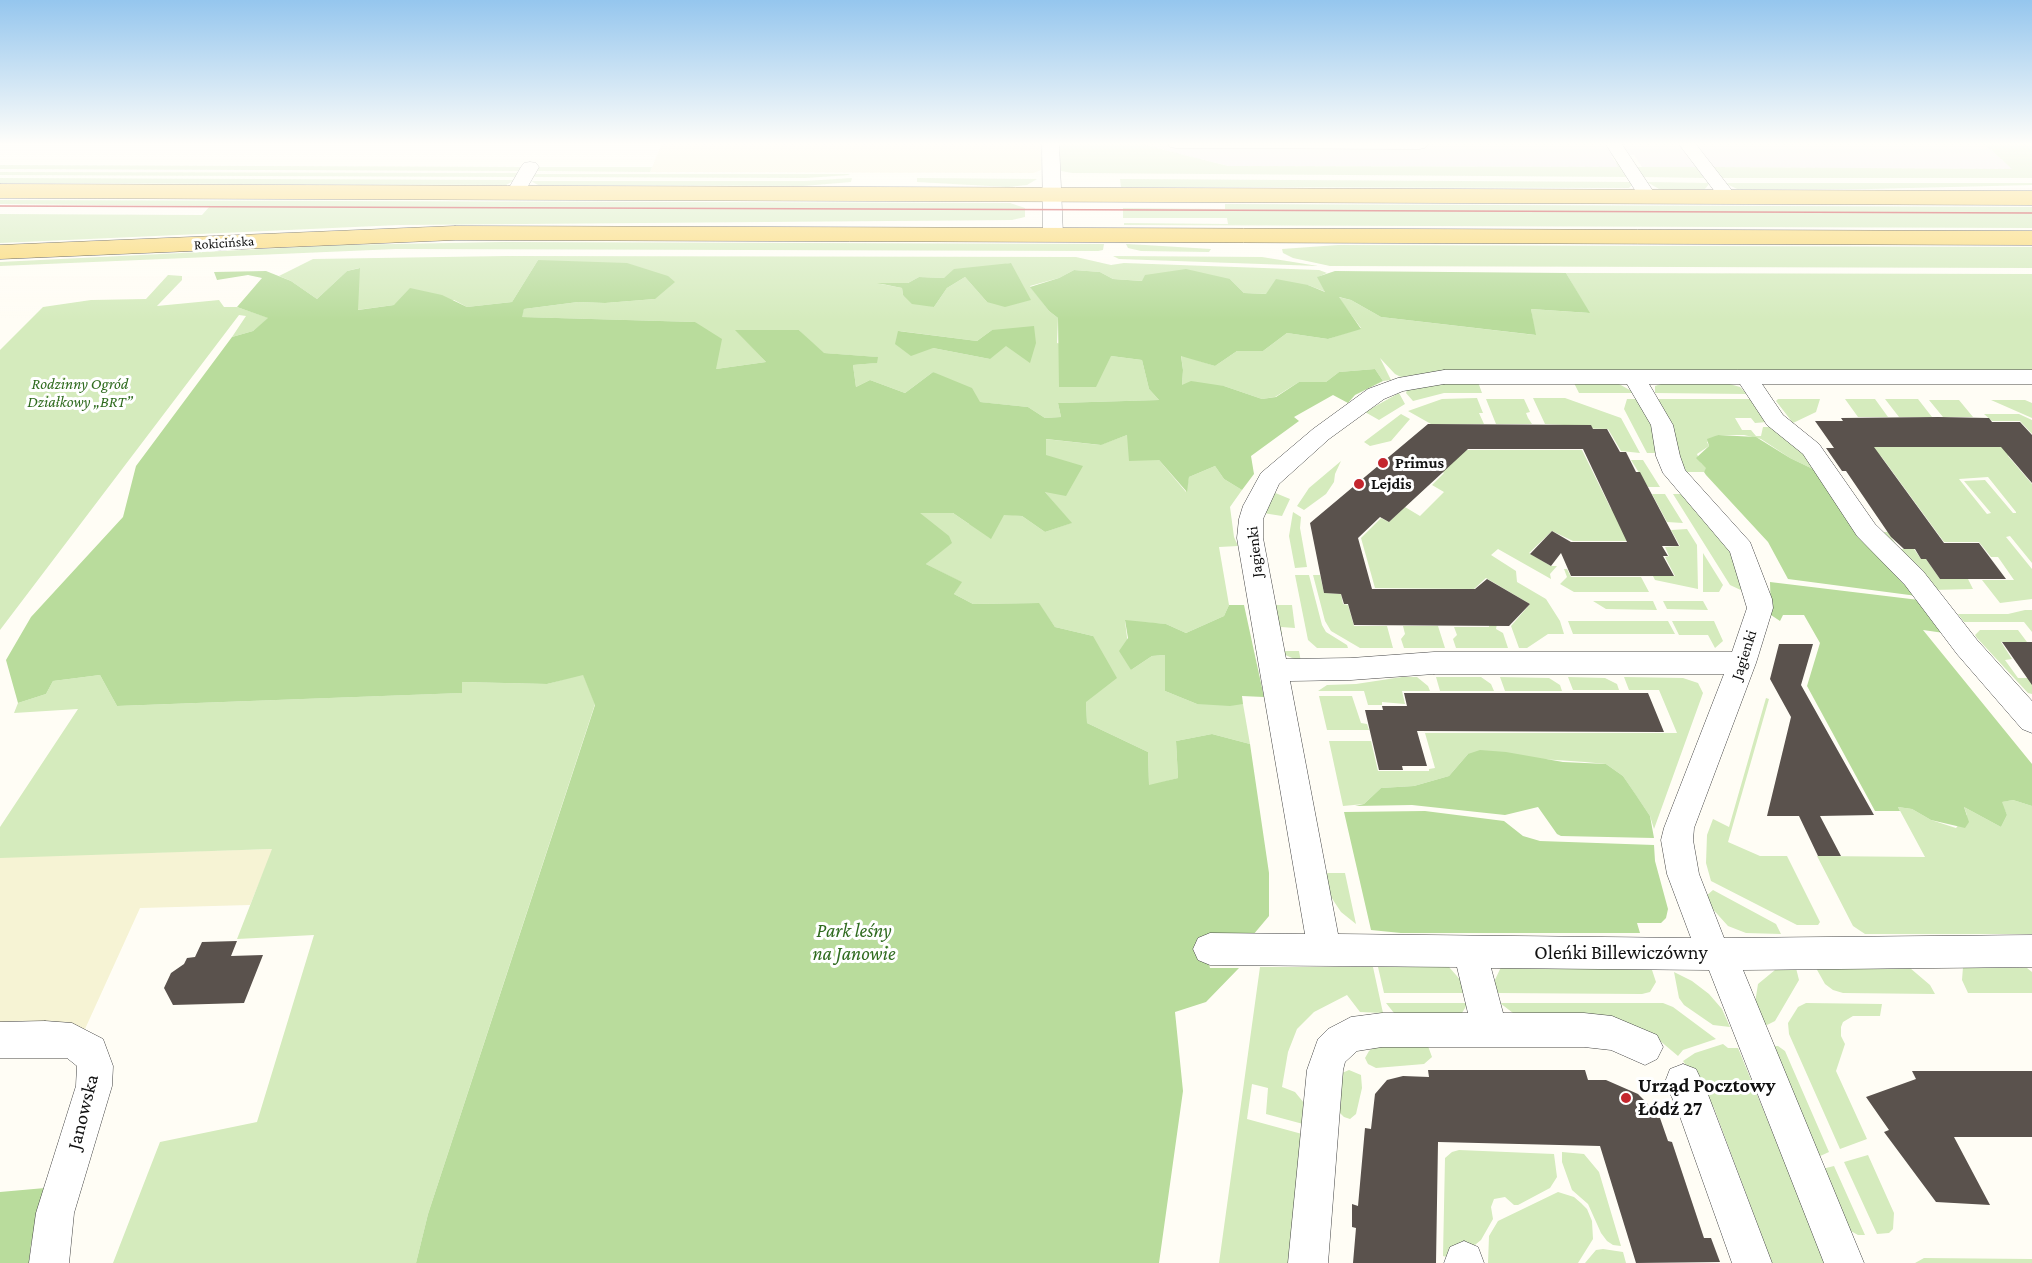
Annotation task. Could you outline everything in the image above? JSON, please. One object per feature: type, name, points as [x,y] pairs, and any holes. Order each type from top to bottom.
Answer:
[{"type":"main road","name":"Rokicińska","points":[[0,252],[455,233],[2032,238]]},
{"type":"street","points":[[1052,202],[1053,234]]},
{"type":"street","name":"Jagienki","points":[[1324,949],[1251,549],[1251,519],[1260,492],[1269,479],[1321,434],[1376,394],[1398,385],[1430,378],[1458,376],[2031,378]]},
{"type":"street","points":[[1746,377],[1775,420],[1811,449],[1866,530],[1914,578],[1967,647],[2032,721]]},
{"type":"street","name":"Jagienki","points":[[1634,378],[1662,425],[1668,456],[1675,473],[1736,540],[1754,579],[1760,608],[1742,663],[1682,819],[1677,840],[1683,874],[1844,1263]]},
{"type":"street","points":[[1273,670],[1368,668],[1434,663],[1742,663]]},
{"type":"street","name":"Oleńki Billewiczówny","points":[[1210,949],[1716,954],[2032,951]]},
{"type":"street","points":[[1470,952],[1490,1029]]},
{"type":"street","points":[[1308,1263],[1325,1070],[1331,1052],[1340,1041],[1351,1034],[1363,1031],[1490,1029],[1612,1033],[1645,1047]]},
{"type":"street","name":"Janowska","points":[[0,1040],[72,1041],[90,1052],[95,1066],[94,1086],[54,1213],[49,1263]]},
{"type":"street","points":[[1683,1082],[1694,1105],[1752,1263]]},
{"type":"shaded area","points":[[273,849],[250,905],[140,908],[85,1029],[0,1031],[0,857]]},
{"type":"green space","points":[[0,202],[1010,203],[1025,208],[1025,217],[1012,220],[399,225],[0,243],[0,214],[202,215],[210,206],[0,204]]},
{"type":"green space","points":[[1225,204],[2032,207],[2032,228],[1124,225],[1124,223],[1228,224],[1227,218],[1123,218],[1123,208],[1225,209]]},
{"type":"green space","points":[[502,242],[1104,244],[1103,250],[1098,251],[396,249],[0,266],[0,262],[343,245]]},
{"type":"green space","points":[[1126,244],[1211,249],[1209,252],[1141,251],[1128,248]]},
{"type":"green space","points":[[1338,245],[2032,247],[2032,268],[1330,266],[1293,258],[1283,253],[1282,249]]},
{"type":"green space","points":[[507,256],[1076,257],[1111,265],[1124,263],[1319,270],[1327,273],[1318,277],[1326,292],[1308,285],[1267,294],[1244,293],[1230,279],[1143,281],[1113,279],[1100,272],[1074,270],[1059,278],[1030,286],[1049,311],[1058,318],[1057,343],[1111,356],[1142,360],[1149,389],[1159,400],[1058,403],[1061,417],[1045,418],[1028,407],[979,402],[933,372],[905,393],[870,380],[856,387],[853,365],[876,363],[877,357],[823,353],[799,330],[736,330],[766,362],[716,369],[695,322],[521,317],[524,309],[578,302],[605,303],[655,299],[538,260],[512,302],[467,307],[454,300],[357,310],[359,268],[347,271],[317,299],[291,281],[279,276],[313,259]],"holes":[[[1010,263],[987,302],[965,277],[947,288],[934,307],[903,295],[902,288],[881,284],[908,283],[919,277],[944,278]],[[992,330],[990,359],[933,348],[899,331],[977,341]]]},
{"type":"green space","points":[[1113,256],[1262,257],[1318,266],[1119,259]]},
{"type":"green space","name":"Park leśny na Janowie","points":[[538,260],[627,263],[668,276],[675,282],[655,299],[605,303],[578,302],[524,309],[522,317],[695,322],[722,339],[716,369],[766,362],[735,330],[799,330],[824,353],[878,357],[877,363],[853,365],[856,387],[870,380],[905,393],[933,372],[972,388],[980,402],[1028,407],[1045,418],[1061,417],[1058,403],[1159,400],[1149,389],[1142,360],[1111,356],[1096,387],[1059,387],[1058,318],[1049,311],[1030,287],[1059,278],[1074,270],[1100,272],[1113,279],[1142,281],[1145,275],[1186,269],[1230,279],[1244,293],[1266,294],[1276,279],[1308,285],[1325,292],[1317,277],[1335,271],[1566,273],[1590,313],[1531,309],[1536,335],[1381,317],[1351,300],[1339,297],[1361,329],[1328,339],[1287,333],[1263,351],[1237,351],[1215,366],[1181,356],[1182,385],[1191,381],[1224,386],[1262,399],[1276,397],[1299,382],[1326,382],[1339,372],[1375,369],[1383,381],[1355,395],[1348,403],[1333,395],[1294,417],[1299,421],[1251,456],[1254,474],[1242,490],[1224,479],[1215,466],[1189,477],[1187,492],[1159,460],[1129,461],[1127,435],[1101,445],[1046,439],[1046,455],[1083,466],[1066,496],[1045,492],[1072,523],[1045,532],[1022,516],[1004,515],[991,539],[953,513],[920,513],[949,536],[952,543],[926,564],[962,582],[954,594],[973,604],[1039,603],[1055,627],[1093,636],[1117,678],[1086,702],[1087,723],[1148,752],[1149,785],[1178,778],[1176,741],[1212,734],[1250,744],[1269,873],[1269,916],[1253,935],[1203,940],[1210,968],[1239,968],[1206,1002],[1175,1012],[1183,1091],[1159,1263],[416,1263],[428,1214],[595,705],[583,675],[547,684],[462,682],[462,693],[117,706],[100,675],[53,681],[46,694],[18,703],[6,660],[31,617],[123,517],[136,466],[232,337],[253,331],[268,318],[237,307],[262,278],[248,275],[217,280],[214,272],[266,271],[291,281],[317,299],[347,271],[360,268],[358,310],[394,305],[410,288],[442,295],[467,307],[512,302]]},
{"type":"green space","points":[[1011,263],[1031,300],[1005,307],[987,302],[965,277],[947,288],[934,307],[912,304],[903,295],[902,288],[877,283],[908,283],[919,277],[944,278],[954,269]]},
{"type":"green space","points":[[1566,273],[2032,274],[2032,371],[1451,370],[1401,377],[1395,374],[1380,358],[1391,380],[1383,381],[1375,369],[1339,372],[1326,382],[1299,382],[1275,397],[1262,399],[1224,386],[1182,385],[1181,355],[1215,366],[1237,351],[1263,351],[1287,333],[1328,339],[1361,328],[1338,297],[1351,300],[1381,317],[1535,335],[1531,309],[1589,313]]},
{"type":"green space","name":"Rodzinny Ogród Działkowy „BRT”","points":[[168,275],[182,276],[182,280],[157,306],[219,300],[224,307],[237,307],[269,318],[253,331],[232,337],[246,316],[239,315],[0,630],[0,350],[43,307],[91,300],[146,299]]},
{"type":"green space","points":[[1034,326],[1036,343],[1030,363],[1006,346],[990,359],[933,348],[911,356],[895,344],[898,331],[977,341],[992,330]]},
{"type":"green space","points":[[1478,382],[1482,393],[1444,393],[1413,401],[1406,393],[1407,390],[1447,383]]},
{"type":"green space","points":[[1574,383],[1619,384],[1635,393],[1579,393]]},
{"type":"green space","points":[[1664,383],[1726,383],[1740,387],[1747,394],[1655,393],[1655,386]]},
{"type":"green space","points":[[1399,393],[1405,404],[1379,420],[1365,412]]},
{"type":"green space","points":[[1477,398],[1483,413],[1479,413],[1484,424],[1431,424],[1408,411],[1442,399]]},
{"type":"green space","points":[[1533,398],[1565,398],[1621,418],[1640,453],[1621,451],[1608,429],[1566,428],[1564,425],[1545,424]]},
{"type":"green space","points":[[1486,399],[1524,399],[1530,412],[1526,413],[1532,424],[1496,424]]},
{"type":"green space","points":[[1627,399],[1638,399],[1653,428],[1657,453],[1647,453],[1624,409]]},
{"type":"green space","points":[[1658,399],[1752,399],[1767,422],[1755,423],[1751,418],[1735,418],[1742,430],[1751,430],[1756,436],[1761,436],[1763,427],[1774,427],[1800,446],[1817,471],[1790,458],[1761,439],[1744,435],[1718,435],[1707,442],[1709,446],[1697,454],[1701,463],[1707,468],[1704,472],[1686,472],[1679,456],[1673,426]]},
{"type":"green space","points":[[1778,399],[1820,399],[1816,412],[1793,423],[1776,401]]},
{"type":"green space","points":[[1845,399],[1875,399],[1888,417],[1858,417]]},
{"type":"green space","points":[[1885,399],[1918,399],[1932,417],[1899,417]]},
{"type":"green space","points":[[1929,400],[1959,400],[1973,417],[1943,417]]},
{"type":"green space","points":[[1991,400],[2025,400],[2032,403],[2032,418]]},
{"type":"green space","points":[[1401,414],[1410,419],[1391,441],[1370,446],[1364,442]]},
{"type":"green space","points":[[1984,414],[2019,414],[2032,420],[2032,434],[2020,421],[1992,421]]},
{"type":"green space","points":[[1127,435],[1159,460],[1186,492],[1189,477],[1215,466],[1224,479],[1242,490],[1230,507],[1234,537],[1238,546],[1219,547],[1229,605],[1224,616],[1186,633],[1166,624],[1125,621],[1131,670],[1152,656],[1165,655],[1165,691],[1197,704],[1243,704],[1250,744],[1212,734],[1176,741],[1178,778],[1149,786],[1148,752],[1087,723],[1086,702],[1093,636],[1055,627],[1038,603],[973,604],[954,594],[961,582],[926,564],[951,543],[919,513],[953,513],[969,524],[1003,514],[1022,516],[1045,532],[1071,523],[1045,492],[1045,439],[1100,445]]},
{"type":"green space","points":[[1718,435],[1756,437],[1817,471],[1917,596],[1788,579],[1768,542],[1706,475],[1704,472],[1706,468],[1696,458],[1709,446],[1707,439]]},
{"type":"green space","points":[[1864,447],[2012,447],[2008,456],[2032,484],[2032,563],[2010,536],[2006,537],[2032,569],[2032,599],[2000,603],[1982,580],[2014,580],[1998,557],[1991,557],[1979,542],[1944,542],[1881,456],[1869,455]],"holes":[[[1988,477],[2016,512],[2013,513],[1985,480],[1964,481],[1991,513],[1987,514],[1959,479]]]},
{"type":"green space","points":[[1462,450],[1582,450],[1611,509],[1615,509],[1631,541],[1573,541],[1552,531],[1529,553],[1551,566],[1557,566],[1550,574],[1551,579],[1498,549],[1491,555],[1516,571],[1517,582],[1546,599],[1560,621],[1564,634],[1548,634],[1527,648],[1519,648],[1511,626],[1530,604],[1486,578],[1474,589],[1375,588],[1361,538],[1381,518],[1389,522],[1405,507],[1420,516],[1444,492],[1432,485],[1444,473],[1438,470]]},
{"type":"green space","points":[[1631,460],[1643,460],[1660,487],[1648,487]]},
{"type":"green space","points":[[1341,461],[1334,482],[1326,494],[1304,510],[1297,506],[1309,488]]},
{"type":"green space","points":[[1273,492],[1290,499],[1282,516],[1263,513]]},
{"type":"green space","points":[[1652,494],[1665,494],[1683,523],[1667,522]]},
{"type":"green space","points":[[1673,494],[1681,494],[1727,543],[1745,592],[1730,585]]},
{"type":"green space","points":[[1293,512],[1301,517],[1300,528],[1307,567],[1295,568],[1289,536]]},
{"type":"green space","points":[[1687,529],[1697,545],[1698,589],[1655,580],[1653,576],[1675,576],[1665,557],[1669,556],[1665,547],[1680,546],[1671,530]]},
{"type":"green space","points":[[1876,532],[1888,532],[1899,549],[1914,549],[1921,559],[1926,559],[1940,579],[1968,579],[1973,589],[1933,590]]},
{"type":"green space","points":[[1703,553],[1723,585],[1719,592],[1703,592]]},
{"type":"green space","points":[[1564,569],[1567,569],[1571,577],[1641,577],[1649,592],[1574,592],[1560,584],[1567,577]]},
{"type":"green space","points":[[1295,575],[1309,575],[1322,625],[1326,632],[1347,645],[1348,648],[1317,648],[1308,640]]},
{"type":"green space","points":[[1313,575],[1320,575],[1324,593],[1341,594],[1343,604],[1348,605],[1354,626],[1387,626],[1393,648],[1360,648],[1331,631],[1325,621]]},
{"type":"green space","points":[[1770,582],[1919,600],[1944,633],[1923,630],[2032,764],[2032,806],[2013,800],[2002,802],[2007,815],[2001,827],[1964,807],[1969,822],[1965,828],[1931,820],[1912,809],[1898,807],[1900,811],[1875,811],[1807,686],[1820,643],[1804,615],[1783,615],[1780,621],[1771,615]]},
{"type":"green space","points":[[1593,601],[1653,601],[1657,610],[1606,609]]},
{"type":"green space","points":[[1663,601],[1703,601],[1708,610],[1667,609]]},
{"type":"green space","points":[[1229,605],[1244,605],[1264,697],[1242,696],[1243,704],[1230,706],[1197,704],[1165,691],[1165,655],[1152,656],[1131,670],[1119,651],[1128,638],[1125,620],[1166,624],[1186,633],[1224,616]]},
{"type":"green space","points":[[1271,605],[1292,605],[1295,628],[1281,627],[1282,634],[1279,634],[1282,651],[1299,651],[1301,662],[1281,653]]},
{"type":"green space","points":[[2032,610],[2032,632],[2024,622],[1964,622],[1958,614],[2008,614]]},
{"type":"green space","points":[[1568,621],[1668,621],[1675,634],[1573,634]]},
{"type":"green space","points":[[1672,621],[1714,621],[1723,641],[1715,648],[1708,635],[1679,635]]},
{"type":"green space","points":[[1489,623],[1497,624],[1496,629],[1503,633],[1508,648],[1456,648],[1453,639],[1457,635],[1454,627],[1489,627]]},
{"type":"green space","points":[[1403,626],[1438,626],[1445,648],[1404,648],[1401,639],[1405,634]]},
{"type":"green space","points":[[1980,630],[2018,630],[2027,642],[2001,642],[2012,659],[2005,660],[2018,678],[2032,678],[2032,694],[2028,693],[1977,638],[1975,635]]},
{"type":"green space","points":[[583,674],[595,704],[428,1214],[416,1263],[113,1263],[160,1142],[257,1122],[314,935],[237,939],[272,849],[0,858],[0,827],[78,709],[14,713],[18,703],[46,694],[53,681],[100,675],[117,706],[461,693],[462,682],[547,684]]},
{"type":"green space","points":[[1417,677],[1428,686],[1430,691],[1402,691],[1405,704],[1382,702],[1382,705],[1368,705],[1364,691],[1318,691],[1327,685],[1356,684]]},
{"type":"green space","points":[[1436,677],[1481,677],[1491,684],[1494,691],[1440,691]]},
{"type":"green space","points":[[1500,677],[1549,678],[1560,685],[1562,691],[1505,691]]},
{"type":"green space","points":[[1568,677],[1605,678],[1617,684],[1619,690],[1573,690]]},
{"type":"green space","points":[[1624,677],[1683,678],[1698,683],[1703,693],[1654,829],[1650,816],[1623,776],[1606,764],[1585,762],[1468,754],[1449,776],[1414,786],[1381,788],[1364,804],[1343,806],[1329,741],[1371,741],[1378,771],[1429,771],[1435,768],[1425,733],[1677,733],[1659,690],[1629,690]]},
{"type":"green space","points":[[1319,696],[1352,696],[1361,723],[1367,724],[1369,730],[1327,730]]},
{"type":"green space","points":[[1766,698],[1769,699],[1728,842],[1760,856],[1787,856],[1820,922],[1818,925],[1797,925],[1711,881],[1706,863],[1707,835],[1713,819],[1729,827]]},
{"type":"green space","points":[[1480,750],[1563,762],[1606,764],[1623,776],[1650,816],[1654,838],[1561,836],[1557,834],[1538,807],[1505,815],[1412,805],[1355,806],[1364,804],[1381,788],[1414,786],[1449,776],[1468,754]]},
{"type":"green space","points":[[2013,800],[2032,806],[2032,934],[1865,934],[1853,926],[1817,856],[1925,857],[1898,807],[1912,809],[1931,820],[1956,828],[1967,815],[1964,807],[2001,827],[2007,815],[2001,802]]},
{"type":"green space","points":[[1425,811],[1504,821],[1523,836],[1540,841],[1654,845],[1655,861],[1668,909],[1666,918],[1661,923],[1637,923],[1640,933],[1401,933],[1371,930],[1344,812]]},
{"type":"green space","points":[[1323,873],[1345,873],[1356,924],[1341,912],[1333,900],[1325,885]]},
{"type":"green space","points":[[1713,890],[1776,924],[1781,934],[1746,933],[1728,926],[1710,906],[1706,896]]},
{"type":"green space","points":[[1260,967],[1373,967],[1383,1013],[1360,1012],[1347,995],[1314,1012],[1297,1029],[1288,1052],[1282,1087],[1295,1092],[1304,1103],[1303,1124],[1266,1114],[1268,1088],[1252,1084],[1247,1119],[1302,1134],[1289,1263],[1219,1263]]},
{"type":"green space","points":[[1378,967],[1449,967],[1463,983],[1465,993],[1384,993]]},
{"type":"green space","points":[[1501,967],[1651,967],[1656,982],[1650,992],[1642,994],[1497,993],[1494,982]]},
{"type":"green space","points":[[1963,967],[2027,968],[2032,972],[2032,993],[1968,993],[1962,980]]},
{"type":"green space","points":[[1796,968],[1799,980],[1775,1021],[1761,1025],[1755,1003],[1758,984],[1775,970]]},
{"type":"green space","points":[[1816,968],[1910,968],[1930,985],[1935,994],[1843,993],[1825,984]]},
{"type":"green space","points":[[1674,972],[1692,981],[1709,994],[1722,1009],[1730,1027],[1713,1025],[1684,1005],[1679,998]]},
{"type":"green space","points":[[1386,1003],[1468,1003],[1462,1013],[1394,1013]]},
{"type":"green space","points":[[1500,1003],[1663,1003],[1673,1007],[1716,1039],[1683,1050],[1678,1056],[1659,1040],[1588,1014],[1513,1013]]},
{"type":"green space","points":[[1806,1003],[1882,1004],[1880,1016],[1853,1016],[1843,1022],[1841,1027],[1841,1036],[1845,1044],[1836,1071],[1867,1139],[1840,1149],[1789,1034],[1788,1023],[1798,1007]]},
{"type":"green space","points":[[1723,1044],[1728,1048],[1738,1048],[1826,1263],[1772,1263],[1714,1108],[1683,1061],[1695,1053]]},
{"type":"green space","points":[[1377,1045],[1428,1046],[1432,1057],[1424,1064],[1376,1068],[1368,1064],[1365,1058],[1369,1051]]},
{"type":"green space","points":[[1770,1046],[1778,1046],[1785,1051],[1829,1152],[1818,1157]]},
{"type":"green space","points":[[1349,1070],[1361,1075],[1362,1088],[1356,1114],[1350,1119],[1339,1112],[1342,1073]]},
{"type":"green space","points":[[1459,1150],[1554,1154],[1557,1177],[1550,1188],[1518,1205],[1514,1205],[1505,1197],[1494,1199],[1491,1207],[1493,1219],[1481,1240],[1459,1258],[1450,1258],[1443,1256],[1445,1158]]},
{"type":"green space","points":[[1562,1152],[1584,1154],[1599,1172],[1621,1246],[1607,1241],[1588,1204],[1572,1190],[1562,1162]]},
{"type":"green space","points":[[1868,1155],[1894,1213],[1893,1229],[1889,1233],[1877,1234],[1844,1162]]},
{"type":"green space","points":[[1834,1166],[1865,1235],[1858,1235],[1849,1230],[1822,1169]]},
{"type":"green space","points":[[45,1188],[31,1244],[29,1263],[0,1263],[0,1192]]},
{"type":"green space","points":[[1558,1192],[1574,1197],[1587,1209],[1592,1221],[1593,1239],[1578,1263],[1488,1263],[1489,1236],[1498,1221]]},
{"type":"green space","points":[[1596,1250],[1623,1252],[1626,1263],[1585,1263]]},
{"type":"green space","points":[[1924,1258],[2032,1259],[2032,1263],[1915,1263]]},
{"type":"building","points":[[1841,418],[1989,418],[1992,422],[2020,422],[2032,435],[2032,483],[2001,447],[1874,447],[1944,543],[1979,543],[2006,579],[1940,579],[1926,559],[1921,559],[1915,549],[1904,549],[1891,537],[1846,471],[1842,471],[1826,448],[1834,448],[1815,421],[1843,421]]},
{"type":"building","points":[[1428,424],[1591,425],[1593,429],[1607,429],[1620,452],[1626,452],[1636,472],[1640,472],[1679,546],[1662,546],[1668,556],[1663,556],[1674,576],[1571,576],[1561,553],[1551,566],[1530,554],[1552,531],[1571,542],[1627,542],[1583,449],[1468,449],[1389,522],[1380,517],[1358,538],[1372,589],[1475,589],[1487,579],[1530,604],[1509,626],[1354,625],[1348,604],[1344,604],[1341,594],[1324,593],[1310,523]]},
{"type":"building","points":[[2002,642],[2032,642],[2032,685]]},
{"type":"building","points":[[1779,644],[1813,644],[1801,685],[1874,815],[1820,816],[1841,856],[1818,856],[1799,816],[1767,816],[1791,717],[1770,679]]},
{"type":"building","points":[[1404,693],[1648,693],[1664,732],[1417,731],[1427,766],[1402,766],[1403,770],[1379,770],[1365,710],[1383,710],[1382,706],[1407,706]]},
{"type":"building","points":[[237,941],[231,956],[263,955],[244,1003],[173,1005],[164,988],[171,973],[184,964],[187,958],[195,957],[202,942]]},
{"type":"building","points":[[1428,1070],[1585,1070],[1588,1080],[1606,1080],[1638,1094],[1657,1118],[1660,1118],[1668,1141],[1672,1142],[1704,1238],[1711,1238],[1720,1262],[1636,1263],[1600,1146],[1438,1142],[1436,1263],[1353,1263],[1356,1228],[1352,1227],[1352,1204],[1358,1206],[1365,1128],[1371,1129],[1375,1094],[1387,1080],[1403,1076],[1429,1077]]},
{"type":"building","points":[[1912,1071],[2032,1071],[2032,1137],[1954,1137],[1990,1205],[1936,1202],[1884,1132],[1889,1130],[1866,1097],[1916,1079]]},
{"type":"tram line","points":[[0,206],[2032,213]]},
{"type":"place","name":"Primus","points":[[1383,463]]},
{"type":"place","name":"Lejdis","points":[[1359,484]]},
{"type":"place","name":"Urząd Pocztowy Łódź 27","points":[[1626,1098]]}]
